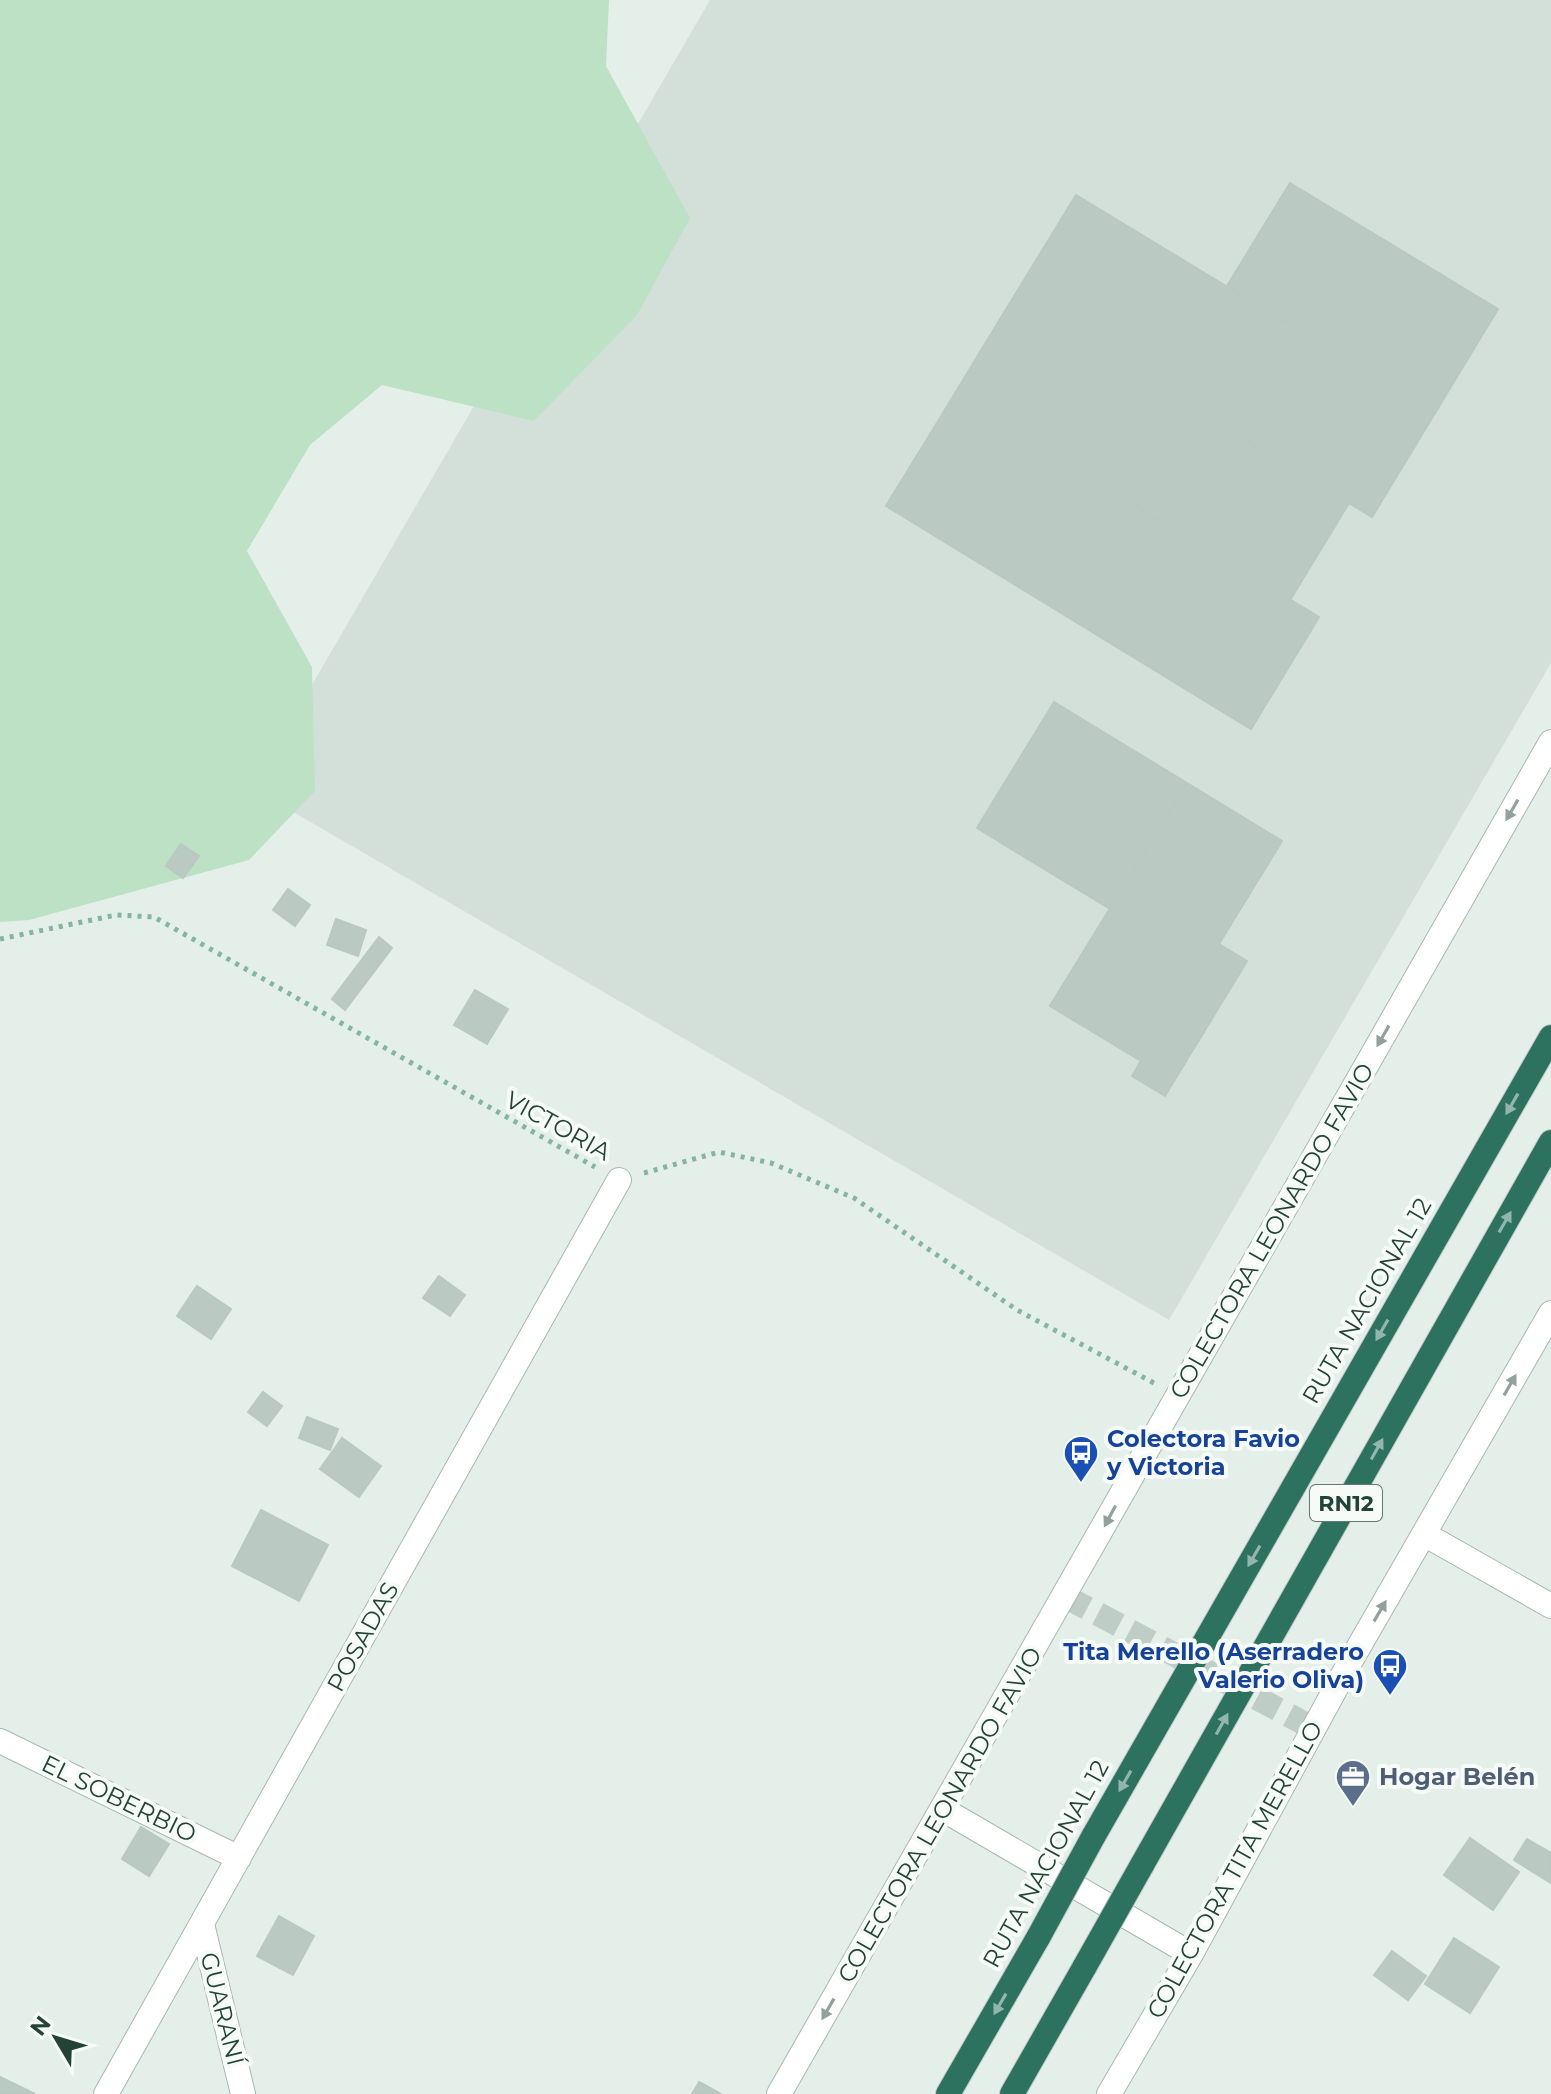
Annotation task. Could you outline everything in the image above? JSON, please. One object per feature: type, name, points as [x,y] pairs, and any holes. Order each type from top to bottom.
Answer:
[{"type":"highway","name":"RUTA NACIONAL 12","points":[[948,2094],[1551,1037]]},
{"type":"highway","name":"RN12","points":[[1012,2094],[1551,1142]]},
{"type":"street","name":"COLECTORA LEONARDO FAVIO","points":[[779,2094],[944,1810],[1551,742]]},
{"type":"street","name":"POSADAS","points":[[106,2094],[619,1180]]},
{"type":"street","name":"COLECTORA TITA MERELLO","points":[[1109,2094],[1191,1954],[1313,1728],[1551,1313]]},
{"type":"street","points":[[1424,1534],[1551,1606]]},
{"type":"street","name":"EL SOBERBIO","points":[[0,1741],[239,1858]]},
{"type":"street","points":[[944,1810],[1191,1954]]},
{"type":"street","name":"GUARANÍ","points":[[202,1924],[243,2094]]},
{"type":"path","name":"VICTORIA","points":[[0,939],[116,915],[154,917],[619,1180],[719,1152],[771,1163],[854,1198],[1017,1310],[1141,1375],[1176,1399]]},
{"type":"shaded area","points":[[710,0],[1551,0],[1551,663],[1169,1320],[252,788]]},
{"type":"green space","points":[[0,0],[609,0],[606,66],[690,218],[637,315],[534,421],[382,385],[310,445],[247,551],[312,667],[315,791],[249,860],[29,920],[0,922]]},
{"type":"building","points":[[1290,183],[1498,309],[1435,413],[1227,286]]},
{"type":"building","points":[[1076,195],[1435,413],[1372,517],[1013,298]]},
{"type":"building","points":[[1013,298],[1349,503],[1290,600],[954,395]]},
{"type":"building","points":[[954,395],[1319,617],[1251,729],[886,506]]},
{"type":"building","points":[[1054,702],[1187,783],[1110,909],[977,828]]},
{"type":"building","points":[[1187,783],[1282,841],[1219,944],[1247,961],[1165,1096],[1132,1076],[1141,1061],[1050,1006]]},
{"type":"building","points":[[181,844],[199,856],[183,878],[166,866]]},
{"type":"building","points":[[288,889],[310,905],[295,926],[273,910]]},
{"type":"building","points":[[336,919],[366,930],[358,956],[327,945]]},
{"type":"building","points":[[379,937],[392,948],[345,1010],[332,999]]},
{"type":"building","points":[[475,990],[508,1009],[487,1044],[454,1025]]},
{"type":"building","points":[[439,1276],[465,1295],[450,1316],[423,1298]]},
{"type":"building","points":[[197,1286],[231,1309],[211,1339],[177,1316]]},
{"type":"building","points":[[263,1392],[282,1406],[267,1426],[248,1412]]},
{"type":"building","points":[[307,1417],[338,1429],[330,1450],[299,1438]]},
{"type":"building","points":[[342,1438],[381,1466],[359,1497],[320,1469]]},
{"type":"building","points":[[261,1510],[328,1545],[299,1601],[232,1566]]},
{"type":"building","points":[[141,1827],[169,1844],[149,1876],[122,1859]]},
{"type":"building","points":[[1470,1838],[1519,1872],[1493,1910],[1444,1875]]},
{"type":"building","points":[[1527,1839],[1551,1853],[1551,1883],[1514,1860]]},
{"type":"building","points":[[279,1916],[314,1936],[293,1975],[257,1956]]},
{"type":"building","points":[[1454,1938],[1499,1967],[1470,2013],[1425,1984]]},
{"type":"building","points":[[1392,1951],[1426,1976],[1408,2000],[1374,1975]]},
{"type":"building","points":[[0,2077],[35,2094],[0,2094]]},
{"type":"building","points":[[699,2082],[721,2094],[692,2094]]},
{"type":"tunnel","points":[[1066,1597],[1313,1728]]},
{"type":"place","name":"Colectora Favio y Victoria","points":[[1081,1484]]},
{"type":"place","name":"Tita Merello (Aserradero Valerio Oliva)","points":[[1390,1697]]},
{"type":"place","name":"Hogar Belén","points":[[1353,1808]]}]
